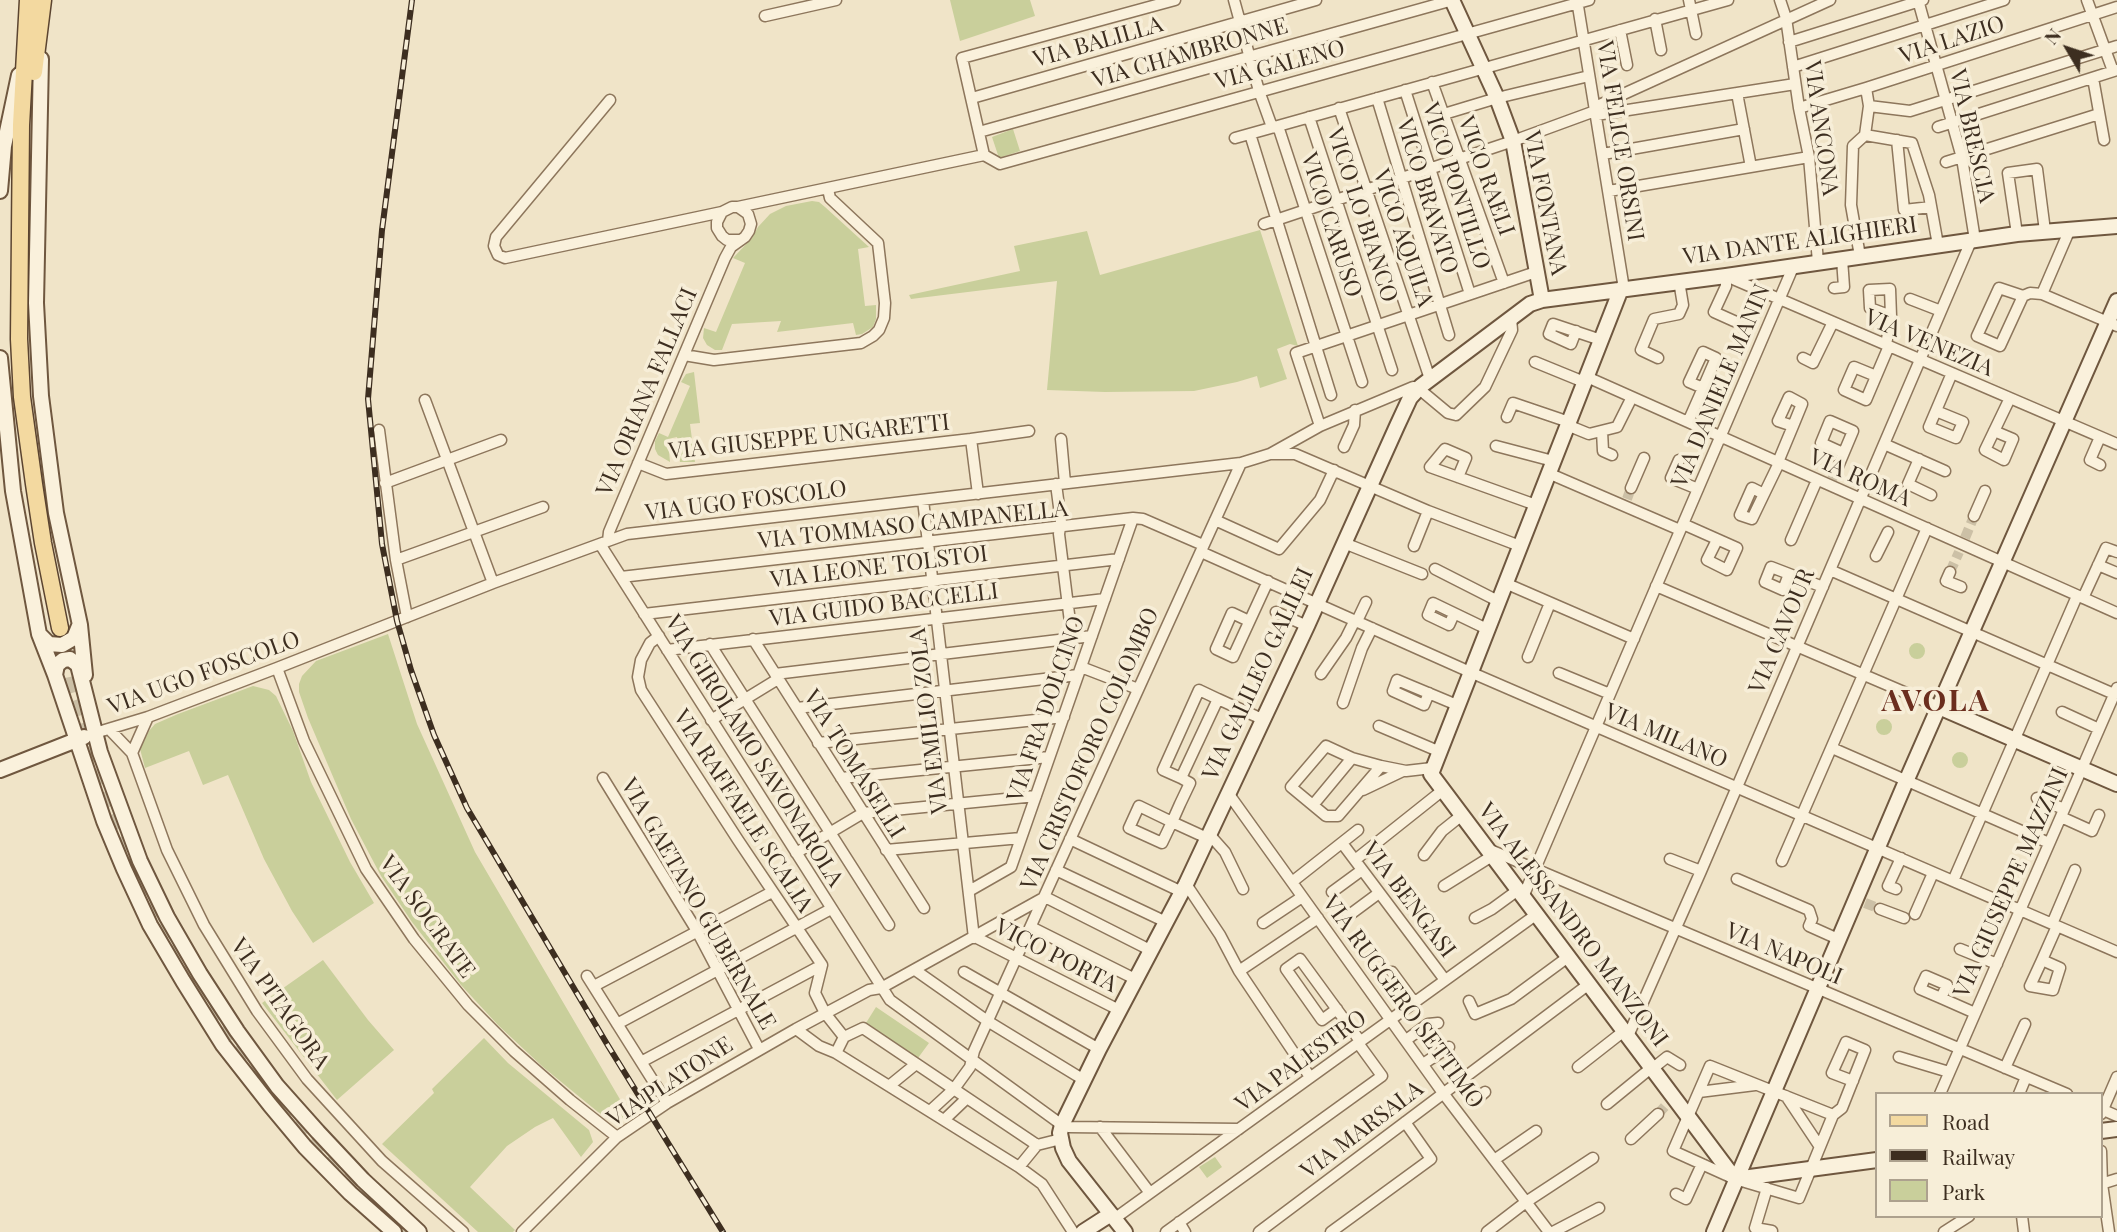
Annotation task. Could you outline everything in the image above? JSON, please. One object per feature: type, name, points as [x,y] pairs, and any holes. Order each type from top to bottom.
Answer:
[{"type":"main road","points":[[28,0],[19,214],[19,339],[22,397],[43,543],[60,628]]},
{"type":"main road","points":[[19,214],[43,0]]},
{"type":"street","points":[[765,16],[836,0]]},
{"type":"street","points":[[725,258],[717,222],[726,208],[828,190],[984,155],[962,58],[1175,0]]},
{"type":"street","name":"VICO CARUSO","points":[[1234,0],[1259,91],[1306,210],[1362,382]]},
{"type":"street","name":"VIA BALILLA","points":[[972,99],[1316,0]]},
{"type":"street","name":"VIA FONTANA","points":[[1452,0],[1497,98],[1513,141],[1542,300]]},
{"type":"street","name":"VIA CHAMBRONNE","points":[[979,132],[1452,0]]},
{"type":"street","name":"VIA GALENO","points":[[984,155],[1000,164],[1589,0]]},
{"type":"street","points":[[1235,138],[1620,30],[1690,5],[1728,0]]},
{"type":"street","name":"VIA ANCONA","points":[[1780,0],[1786,18],[1798,108],[1809,157],[1818,262]]},
{"type":"street","points":[[1264,224],[1595,111],[1786,18],[1830,0]]},
{"type":"street","points":[[1789,41],[1920,0]]},
{"type":"street","name":"VIA BRESCIA","points":[[1920,0],[1962,158],[1973,241]]},
{"type":"street","points":[[1793,67],[2004,0]]},
{"type":"street","points":[[1938,127],[2115,71],[2087,0]]},
{"type":"street","name":"VIA FELICE ORSINI","points":[[1577,2],[1623,289]]},
{"type":"street","points":[[1690,5],[1696,34]]},
{"type":"street","name":"VIA LAZIO","points":[[1798,108],[2117,7]]},
{"type":"street","points":[[1655,19],[1661,50]]},
{"type":"street","points":[[41,20],[36,303],[41,396],[56,513],[80,625],[89,708]]},
{"type":"street","points":[[1620,30],[1627,65]]},
{"type":"street","points":[[0,191],[12,104],[26,46]]},
{"type":"street","points":[[1869,106],[1910,111],[2117,46]]},
{"type":"street","points":[[1444,114],[1589,76]]},
{"type":"street","points":[[2093,78],[2104,140]]},
{"type":"street","name":"VICO RAELI","points":[[1432,82],[1504,283]]},
{"type":"street","points":[[1595,111],[1795,84]]},
{"type":"street","points":[[1860,256],[1851,205],[1853,146],[1865,135],[1869,106],[1866,88]]},
{"type":"street","name":"VICO PONTILLO","points":[[1405,90],[1470,295]]},
{"type":"street","points":[[1737,93],[1751,167]]},
{"type":"street","name":"VICO BRAVATO","points":[[1377,98],[1449,335]]},
{"type":"street","points":[[610,100],[496,237],[494,246],[498,255],[505,258],[722,212]]},
{"type":"street","name":"VICO AQUILA","points":[[1339,108],[1409,315],[1424,384]]},
{"type":"street","points":[[1946,162],[2099,114]]},
{"type":"street","name":"VICO LO BIANCO","points":[[1309,117],[1392,370]]},
{"type":"street","points":[[1603,154],[1744,129]]},
{"type":"street","points":[[1250,134],[1331,395]]},
{"type":"street","points":[[1865,135],[1912,143],[1931,207],[1938,245]]},
{"type":"street","points":[[1897,140],[1904,210],[1931,207]]},
{"type":"street","points":[[1609,191],[1809,157]]},
{"type":"street","points":[[2017,234],[2008,173],[2037,169],[2045,231]]},
{"type":"street","points":[[684,355],[714,360],[861,343],[873,337],[884,318],[886,303],[878,243],[830,198],[828,190]]},
{"type":"street","points":[[684,219],[720,232],[733,241],[738,240],[750,231],[751,220],[757,212],[772,200]]},
{"type":"street","points":[[738,207],[744,210],[751,220]]},
{"type":"street","name":"VIA DANTE ALIGHIERI","points":[[1542,300],[2017,234],[2117,226]]},
{"type":"street","points":[[2042,294],[2067,230]]},
{"type":"street","name":"VIA ORIANA FALLACI","points":[[604,542],[725,258],[738,240]]},
{"type":"street","name":"VIA CAVOUR","points":[[1626,1034],[1701,871],[1973,241]]},
{"type":"street","points":[[1834,288],[1844,287],[1842,259]]},
{"type":"street","name":"VIA DANIELE MANIN","points":[[1632,643],[1660,588],[1698,489],[1794,265]]},
{"type":"street","points":[[1320,426],[1296,353],[1536,272]]},
{"type":"street","points":[[1726,276],[1726,285],[1714,312],[1734,321]]},
{"type":"street","name":"VIA VENEZIA","points":[[1726,276],[2117,444]]},
{"type":"street","points":[[1657,358],[1641,350],[1654,318],[1679,314],[1683,305],[1679,281]]},
{"type":"street","points":[[2023,296],[2000,346],[1977,336],[1999,288],[2023,296],[2030,293],[2042,294],[2110,325]]},
{"type":"street","points":[[1381,766],[1338,816],[1326,816],[1291,787],[1326,746],[1352,758],[1404,771],[1432,768],[1520,546],[1532,503],[1551,467],[1623,289]]},
{"type":"street","points":[[1876,376],[1854,367],[1844,390],[1866,400],[1876,376],[1888,346],[1891,316],[1890,289],[1869,290],[1870,308],[1891,316]]},
{"type":"street","points":[[1910,299],[1941,311]]},
{"type":"street","name":"VIA GALILEO GALILEI","points":[[1065,1126],[1099,1049],[1184,888],[1410,398],[1424,384],[1511,318],[1530,304],[1542,300]]},
{"type":"street","points":[[1714,1232],[1779,1089],[1817,988],[1860,901],[1877,848],[1905,783],[2064,422],[2110,325],[2117,301]]},
{"type":"street","points":[[1424,384],[1448,413],[1456,415],[1485,387],[1512,330],[1511,318]]},
{"type":"street","points":[[1803,358],[1813,363],[1833,322]]},
{"type":"street","points":[[1549,334],[1553,324],[1601,340]]},
{"type":"street","points":[[1688,422],[1717,358],[1703,352],[1689,382],[1703,388]]},
{"type":"street","points":[[0,358],[13,491],[39,634],[104,821],[134,892],[150,925],[223,1045],[305,1147],[394,1232]]},
{"type":"street","name":"VIA ROMA","points":[[1535,362],[1632,397],[1817,480],[1833,478],[1892,523],[1927,528],[2117,614]]},
{"type":"street","points":[[1936,411],[1963,422],[1956,438],[1929,427],[1952,373]]},
{"type":"street","name":"VIA UGO FOSCOLO","points":[[102,731],[278,668],[493,583],[627,534],[1241,463],[1270,454],[1355,410],[1424,384]]},
{"type":"street","points":[[1507,417],[1513,403],[1589,434],[1617,427],[1632,397]]},
{"type":"street","points":[[1740,514],[1752,519],[1779,462],[1802,404],[1789,397],[1778,421],[1793,426]]},
{"type":"street","points":[[1994,431],[2013,439],[2004,460],[1985,450],[1994,431],[2010,398]]},
{"type":"street","points":[[425,400],[493,583]]},
{"type":"street","points":[[1343,447],[1354,425],[1355,410]]},
{"type":"street","points":[[1833,478],[1853,431],[1830,421],[1821,443],[1843,453]]},
{"type":"street","points":[[379,430],[396,560],[407,617]]},
{"type":"street","points":[[971,439],[1029,431]]},
{"type":"street","points":[[1602,431],[1603,450],[1612,455]]},
{"type":"street","points":[[2100,437],[2090,460],[2100,465]]},
{"type":"street","name":"VIA GIUSEPPE UNGARETTI","points":[[638,463],[666,474],[971,439],[978,494]]},
{"type":"street","points":[[1060,439],[1059,534],[1072,638]]},
{"type":"street","points":[[385,483],[501,440]]},
{"type":"street","points":[[1884,444],[1945,471]]},
{"type":"street","points":[[1496,446],[1737,548],[1727,570],[1707,560],[1717,540]]},
{"type":"street","points":[[1458,477],[1466,458],[1445,449],[1430,467],[1458,477],[1532,503]]},
{"type":"street","points":[[1270,454],[1295,454],[1428,511],[1520,546]]},
{"type":"street","points":[[1631,488],[1644,458]]},
{"type":"street","points":[[1919,459],[1908,484],[1931,495]]},
{"type":"street","points":[[1679,460],[1671,478],[1698,489]]},
{"type":"street","name":"VIA CRISTOFORO COLOMBO","points":[[930,1111],[954,1089],[970,1067],[1056,870],[1241,463]]},
{"type":"street","points":[[1215,520],[1279,548],[1320,500],[1334,470]]},
{"type":"street","points":[[1791,540],[1817,480]]},
{"type":"street","points":[[1974,516],[1985,491]]},
{"type":"street","name":"VIA EMILIO ZOLA","points":[[923,500],[975,937]]},
{"type":"street","points":[[396,560],[543,507]]},
{"type":"street","points":[[1414,546],[1428,511]]},
{"type":"street","name":"VIA TOMMASO CAMPANELLA","points":[[621,577],[1133,518],[1143,519],[1202,548]]},
{"type":"street","name":"VIA FRA DOLCINO","points":[[969,891],[1011,867],[1133,518]]},
{"type":"street","points":[[1876,555],[1892,523]]},
{"type":"street","points":[[1782,861],[1861,674],[1927,528]]},
{"type":"street","name":"VIA GIROLAMO SAVONAROLA","points":[[604,542],[621,577],[644,614],[890,1000],[974,1055],[1065,1126]]},
{"type":"street","points":[[1344,543],[1422,574]]},
{"type":"street","name":"VIA MILANO","points":[[1202,548],[1268,581],[1469,672],[2117,952]]},
{"type":"street","points":[[1953,881],[2080,597],[2106,548],[2117,552]]},
{"type":"street","name":"VIA LEONE TOLSTOI","points":[[644,614],[1119,559]]},
{"type":"street","points":[[2098,565],[2117,573]]},
{"type":"street","points":[[1789,574],[1783,590],[1765,582],[1771,567],[1823,587]]},
{"type":"street","points":[[1435,569],[1549,607],[1632,643],[1535,869],[1520,893],[1475,918]]},
{"type":"street","points":[[1830,570],[2116,691]]},
{"type":"street","points":[[1950,572],[1946,581],[1961,587]]},
{"type":"street","points":[[1250,621],[1232,613],[1216,649],[1233,657],[1250,621],[1268,581]]},
{"type":"street","points":[[1660,588],[2117,784]]},
{"type":"street","name":"VIA GUIDO BACCELLI","points":[[667,650],[1105,598]]},
{"type":"street","points":[[1321,674],[1346,638],[1366,602]]},
{"type":"street","points":[[1428,615],[1433,603],[1487,629]]},
{"type":"street","points":[[1528,657],[1549,607]]},
{"type":"street","points":[[1276,612],[1307,626]]},
{"type":"street","points":[[39,634],[49,644],[62,645],[74,638],[80,625]]},
{"type":"street","points":[[1343,703],[1372,628]]},
{"type":"street","name":"VIA RAFFAELE SCALIA","points":[[659,636],[650,643],[641,660],[638,677],[641,690],[822,965]]},
{"type":"street","points":[[712,720],[777,677],[1092,636]]},
{"type":"street","name":"VIA TOMASELLI","points":[[753,639],[924,908]]},
{"type":"street","points":[[710,644],[890,925]]},
{"type":"street","points":[[55,675],[57,665],[63,660],[70,659],[76,663],[89,708],[102,731],[114,793],[145,873],[200,974],[237,1031],[277,1086],[318,1132],[363,1180],[419,1232]]},
{"type":"street","name":"VIA SOCRATE","points":[[278,668],[304,741],[366,869],[414,939],[468,1005],[514,1051],[569,1100],[617,1137]]},
{"type":"street","points":[[797,708],[945,691],[1080,671],[1138,689]]},
{"type":"street","points":[[1559,673],[1610,694]]},
{"type":"street","points":[[1392,691],[1397,680],[1457,705]]},
{"type":"street","points":[[1243,889],[1225,852],[1208,836],[1172,821],[1139,806],[1129,828],[1163,843],[1172,821],[1191,783],[1163,770],[1199,690],[1262,719]]},
{"type":"street","name":"VIA GIUSEPPE MAZZINI","points":[[1941,1092],[2116,691]]},
{"type":"street","points":[[1181,779],[1218,699]]},
{"type":"street","points":[[2062,712],[2099,729]]},
{"type":"street","points":[[102,731],[132,753],[148,716]]},
{"type":"street","points":[[818,743],[1063,717]]},
{"type":"street","points":[[1379,726],[1438,751]]},
{"type":"street","points":[[0,770],[102,731]]},
{"type":"street","points":[[1831,750],[2049,843]]},
{"type":"street","name":"VIA PITAGORA","points":[[132,753],[167,850],[204,925],[257,1011],[307,1079],[382,1161],[463,1232]]},
{"type":"street","points":[[841,778],[1049,757]]},
{"type":"street","points":[[1313,805],[1352,758]]},
{"type":"street","name":"VIA ALESSANDRO MANZONI","points":[[1432,768],[1431,774],[1735,1182]]},
{"type":"street","points":[[1358,793],[1404,771]]},
{"type":"street","name":"VIA GAETANO GUBERNALE","points":[[603,778],[697,931],[759,1049]]},
{"type":"street","points":[[1355,860],[1443,790]]},
{"type":"street","name":"VIA RUGGERO SETTIMO","points":[[1228,793],[1443,1093],[1551,1232]]},
{"type":"street","points":[[796,853],[863,813],[1036,796]]},
{"type":"street","points":[[2037,798],[2092,831],[2099,815]]},
{"type":"street","points":[[1424,855],[1442,831],[1462,815]]},
{"type":"street","points":[[1292,883],[1358,830]]},
{"type":"street","points":[[886,849],[1021,838]]},
{"type":"street","points":[[1070,839],[1184,888],[1220,935],[1240,971],[1310,1077]]},
{"type":"street","name":"VIA BENGASI","points":[[1342,843],[1445,981]]},
{"type":"street","points":[[1444,886],[1490,852]]},
{"type":"street","name":"VIA NAPOLI","points":[[1490,852],[2062,1092]]},
{"type":"street","points":[[1896,889],[1888,886],[1901,858]]},
{"type":"street","points":[[1670,859],[1701,871]]},
{"type":"street","points":[[1056,870],[1166,922]]},
{"type":"street","points":[[1332,892],[1362,870]]},
{"type":"street","points":[[2042,960],[2060,968],[2053,990],[2030,986],[2075,870]]},
{"type":"street","points":[[1915,914],[1933,873]]},
{"type":"street","points":[[1737,879],[1809,910],[1812,919],[1809,926],[1839,939]]},
{"type":"street","points":[[594,986],[772,892]]},
{"type":"street","points":[[1348,916],[1379,893]]},
{"type":"street","points":[[1045,897],[1150,950]]},
{"type":"street","name":"VIA PLATONE","points":[[522,1232],[617,1137],[667,1103],[824,1011],[915,970],[1045,897]]},
{"type":"street","points":[[1263,923],[1302,897]]},
{"type":"street","points":[[617,1024],[831,909]]},
{"type":"street","points":[[1880,909],[1904,918]]},
{"type":"street","name":"VIA PALESTRO","points":[[1118,1220],[1150,1193],[1536,914]]},
{"type":"street","points":[[1240,971],[1318,918]]},
{"type":"street","points":[[1031,928],[1135,979]]},
{"type":"street","name":"VICO PORTA","points":[[975,937],[1119,1010]]},
{"type":"street","points":[[1960,949],[1997,964]]},
{"type":"street","points":[[1469,1002],[1475,1014],[1511,999],[1569,957]]},
{"type":"street","points":[[1166,1232],[1382,1076],[1337,1009],[1300,958],[1286,969],[1322,1020],[1337,1009]]},
{"type":"street","points":[[641,1062],[822,965]]},
{"type":"street","points":[[822,965],[815,993],[824,1011],[844,1037]]},
{"type":"street","points":[[915,970],[989,1022],[1084,1080]]},
{"type":"street","points":[[964,972],[1099,1049]]},
{"type":"street","points":[[1392,972],[1414,1002]]},
{"type":"street","points":[[587,976],[667,1103]]},
{"type":"street","points":[[1926,976],[1920,989],[1975,1013]]},
{"type":"street","name":"VIA MARSALA","points":[[1259,1232],[1589,984]]},
{"type":"street","points":[[1406,1040],[1429,1024],[1438,1023]]},
{"type":"street","points":[[2005,1068],[2025,1024]]},
{"type":"street","points":[[836,1053],[844,1037],[863,1028],[1037,1144]]},
{"type":"street","points":[[791,1031],[836,1053],[1019,1167],[1042,1184],[1082,1232],[1118,1220],[1069,1161],[1063,1148],[1065,1126]]},
{"type":"street","points":[[1578,1067],[1626,1034]]},
{"type":"street","points":[[1756,1085],[1699,1092],[1678,1107],[1673,1151],[1700,1167],[1735,1182],[1798,1198],[1816,1168],[1820,1147],[1853,1081],[1865,1050],[1846,1042],[1832,1073],[1853,1081]]},
{"type":"street","points":[[1423,1064],[1448,1046]]},
{"type":"street","points":[[1607,1104],[1667,1057],[1680,1065]]},
{"type":"street","points":[[1899,1057],[1949,1072]]},
{"type":"street","points":[[889,1086],[916,1063]]},
{"type":"street","points":[[1699,1092],[1710,1066],[1756,1085],[1779,1089],[1838,1112]]},
{"type":"street","points":[[2020,1092],[2026,1077]]},
{"type":"street","points":[[2103,1109],[2117,1077]]},
{"type":"street","points":[[1463,1078],[1478,1098],[1485,1092]]},
{"type":"street","points":[[1779,1089],[1820,1147]]},
{"type":"street","points":[[944,1120],[967,1098]]},
{"type":"street","points":[[1631,1139],[1657,1114]]},
{"type":"street","points":[[1331,1232],[1431,1159],[1405,1122]]},
{"type":"street","points":[[1019,1167],[1037,1144],[1065,1126],[1239,1129]]},
{"type":"street","points":[[1100,1127],[1150,1193]]},
{"type":"street","points":[[1494,1160],[1536,1131]]},
{"type":"street","points":[[1487,1232],[1526,1202],[1593,1158]]},
{"type":"street","points":[[1735,1182],[1876,1160]]},
{"type":"street","points":[[1676,1194],[1686,1199],[1700,1167]]},
{"type":"street","points":[[2103,1191],[2109,1232]]},
{"type":"street","points":[[1766,1192],[1755,1228],[1772,1231]]},
{"type":"street","points":[[1551,1232],[1599,1208]]},
{"type":"street","points":[[1944,1232],[1965,1218]]},
{"type":"street","points":[[1179,1222],[1185,1232]]},
{"type":"green space","points":[[950,0],[1030,0],[1035,16],[960,41]]},
{"type":"green space","points":[[1013,129],[1020,151],[999,158],[992,137]]},
{"type":"green space","points":[[819,202],[869,247],[858,249],[865,306],[876,305],[873,327],[856,335],[853,323],[777,332],[781,321],[732,324],[722,350],[715,350],[707,345],[703,338],[704,328],[716,332],[745,263],[733,258],[770,214],[786,206]]},
{"type":"green space","points":[[1260,230],[1298,346],[1290,344],[1277,349],[1287,379],[1260,388],[1257,376],[1194,391],[1047,390],[1057,281],[911,299],[909,295],[1020,271],[1014,246],[1087,231],[1100,275]]},
{"type":"green space","points":[[694,372],[700,423],[690,424],[695,462],[680,462],[677,437],[668,439],[670,462],[658,455],[655,441],[659,433],[668,437],[690,386],[681,382],[686,374]]},
{"type":"green space","points":[[388,634],[417,724],[475,852],[628,1113],[617,1124],[543,1067],[498,1025],[461,985],[412,922],[381,876],[351,819],[308,718],[299,684],[302,676],[316,661]]},
{"type":"green space","points":[[1917,643],[1923,645],[1923,657],[1917,659],[1911,657],[1909,651],[1911,645]]},
{"type":"green space","points":[[253,686],[269,690],[276,696],[293,731],[311,782],[350,862],[374,903],[313,943],[264,859],[228,775],[203,785],[189,751],[145,768],[140,749],[155,724]]},
{"type":"green space","points":[[1884,719],[1890,721],[1890,733],[1884,735],[1878,733],[1876,727],[1878,721]]},
{"type":"green space","points":[[1960,752],[1966,754],[1966,766],[1960,768],[1954,766],[1952,760],[1954,754]]},
{"type":"green space","points":[[323,960],[394,1050],[337,1100],[262,1003]]},
{"type":"green space","points":[[876,1007],[929,1043],[918,1058],[866,1023]]},
{"type":"green space","points":[[484,1038],[508,1063],[589,1130],[593,1142],[581,1157],[553,1118],[507,1146],[470,1187],[515,1230],[513,1232],[478,1232],[382,1144],[434,1093],[432,1089]]},
{"type":"green space","points":[[1215,1157],[1222,1167],[1207,1178],[1199,1167]]},
{"type":"tunnel","points":[[1832,479],[1837,469]]},
{"type":"tunnel","points":[[1627,499],[1631,488]]},
{"type":"tunnel","points":[[1965,538],[1974,516]]},
{"type":"tunnel","points":[[1950,572],[1959,552]]},
{"type":"tunnel","points":[[60,630],[72,692],[115,821],[159,922],[192,980],[228,1036],[310,1139],[406,1232]]},
{"type":"tunnel","points":[[1865,903],[1880,909]]},
{"type":"tunnel","points":[[1658,1114],[1667,1104]]},
{"type":"railway","points":[[412,0],[382,230],[368,399],[382,544],[397,621],[434,735],[467,808],[607,1044],[723,1232]]},
{"type":"district","name":"AVOLA","points":[[1936,702]]}]
